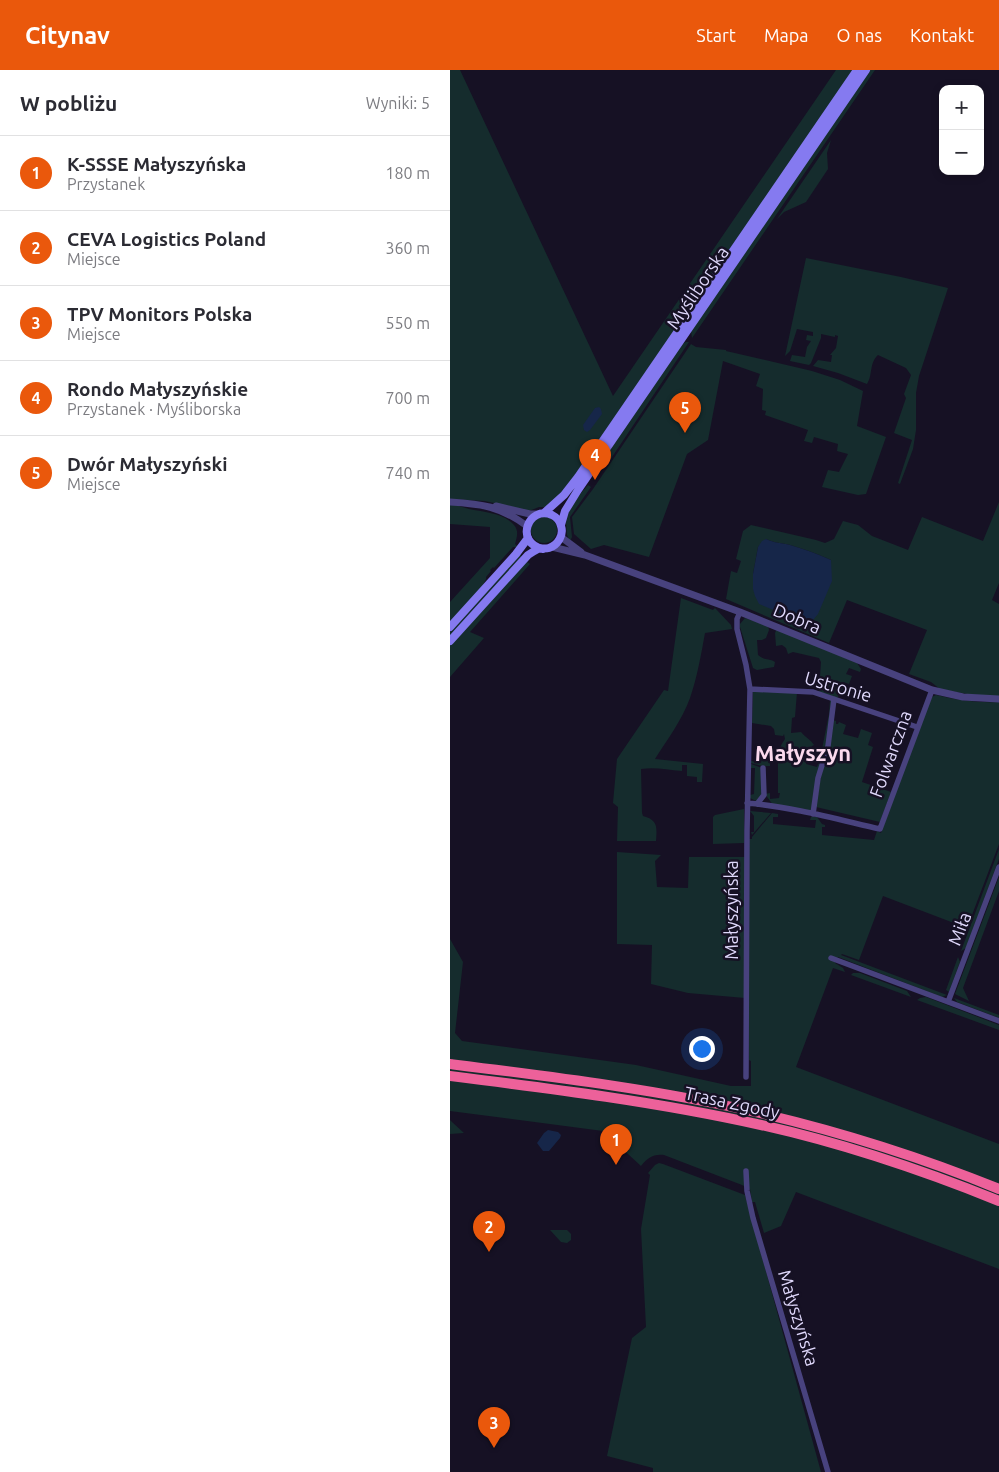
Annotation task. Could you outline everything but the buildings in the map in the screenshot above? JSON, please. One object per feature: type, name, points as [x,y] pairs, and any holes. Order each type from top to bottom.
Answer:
[{"type":"highway","name":"Trasa Zgody","points":[[450,1064],[646,1091],[762,1114],[871,1143],[999,1189]]},
{"type":"highway","name":"Trasa Zgody","points":[[450,1076],[620,1098],[691,1110],[760,1125],[868,1154],[921,1171],[999,1201]]},
{"type":"main road","name":"Myśliborska","points":[[542,514],[561,499],[578,477],[857,70]]},
{"type":"main road","name":"Myśliborska","points":[[561,525],[573,497],[866,70]]},
{"type":"main road","points":[[450,641],[528,555],[534,551],[552,547],[557,543],[561,537],[561,525],[555,516],[542,514],[530,521],[526,532],[534,545],[544,548]]},
{"type":"main road","points":[[450,627],[516,554],[528,538]]},
{"type":"street","points":[[450,502],[495,505],[530,514],[542,514]]},
{"type":"street","points":[[486,505],[514,517],[527,526]]},
{"type":"street","name":"Dobra","points":[[561,537],[585,555]]},
{"type":"street","name":"Dobra","points":[[552,547],[585,555],[740,612],[932,690],[963,697],[999,699]]},
{"type":"street","name":"Małyszyńska","points":[[740,612],[737,619],[737,629],[750,689],[747,803],[746,1077]]},
{"type":"street","name":"Ustronie","points":[[750,689],[813,692],[917,727]]},
{"type":"street","name":"Folwarczna","points":[[813,814],[880,829],[932,690]]},
{"type":"street","points":[[747,803],[813,814],[818,778],[828,746],[834,699]]},
{"type":"street","points":[[757,804],[764,795],[763,768]]},
{"type":"street","name":"Miła","points":[[948,1002],[999,867]]},
{"type":"street","points":[[831,958],[999,1022]]},
{"type":"street","name":"Małyszyńska","points":[[746,1171],[747,1191],[753,1218],[828,1472]]},
{"type":"green space","points":[[450,70],[460,70],[613,396],[836,70],[853,70],[569,484],[546,507],[539,507],[529,511],[485,501],[450,499]]},
{"type":"green space","points":[[870,70],[875,70],[692,338],[691,331]]},
{"type":"green space","points":[[831,140],[827,153],[828,169],[806,202],[784,212],[777,219]]},
{"type":"green space","points":[[806,258],[948,288],[919,376],[916,393],[916,430],[913,449],[900,484],[898,483],[912,440],[894,433],[906,398],[904,394],[911,375],[906,368],[878,355],[873,362],[867,384],[813,366],[818,360],[831,362],[832,355],[830,355],[836,348],[838,336],[821,334],[809,365],[790,361],[792,355],[805,357],[807,347],[811,341],[806,340],[807,335],[813,336],[813,332],[797,329],[790,351],[785,356]]},
{"type":"green space","points":[[689,342],[608,463],[605,461],[613,444],[682,344]]},
{"type":"green space","points":[[691,344],[696,347],[726,350],[812,371],[840,380],[863,391],[857,426],[886,437],[866,494],[858,495],[822,487],[828,470],[839,472],[848,454],[837,451],[838,444],[814,437],[812,443],[804,441],[808,430],[765,415],[766,411],[762,410],[763,389],[756,386],[760,374],[723,361],[708,440],[687,454],[649,557],[604,545],[591,549],[574,534],[572,517]]},
{"type":"green space","points":[[588,485],[591,487],[570,517],[572,537],[570,541],[567,535],[567,515],[574,501]]},
{"type":"green space","points":[[999,502],[999,583],[992,600],[999,604],[999,697],[940,689],[931,682],[909,674],[927,630],[847,600],[829,643],[726,599],[731,571],[737,573],[741,561],[736,559],[743,531],[751,525],[825,543],[834,539],[843,521],[858,525],[872,536],[908,550],[922,517],[983,541]],"holes":[[[766,539],[800,548],[831,560],[753,574],[758,547]]]},
{"type":"green space","points":[[450,504],[493,514],[510,521],[517,530],[515,544],[518,547],[513,547],[490,570],[482,587],[450,623],[450,602],[490,558],[490,527],[450,524]]},
{"type":"green space","points":[[544,517],[553,521],[557,530],[553,539],[544,543],[535,539],[531,530],[535,521]]},
{"type":"green space","points":[[520,554],[522,557],[450,637],[450,632]]},
{"type":"green space","points":[[526,561],[530,564],[470,632],[484,638],[450,677],[450,646]]},
{"type":"green space","points":[[681,598],[713,610],[715,608],[731,625],[732,629],[705,633],[697,674],[687,706],[655,759],[703,764],[702,782],[697,782],[697,777],[687,776],[687,765],[682,765],[682,771],[657,768],[641,769],[642,813],[643,816],[652,820],[656,825],[656,841],[617,841],[618,807],[613,803],[617,759],[664,690],[668,691]]},
{"type":"green space","points":[[745,618],[768,626],[769,630],[766,638],[757,640],[758,655],[775,662],[774,667],[757,670],[753,668],[740,627]]},
{"type":"green space","points":[[777,629],[857,663],[861,669],[860,672],[849,668],[846,674],[852,676],[849,684],[843,682],[841,686],[843,690],[837,698],[819,692],[821,662],[819,658],[793,652],[788,654],[786,648],[782,645],[776,646],[775,633]]},
{"type":"green space","points":[[753,691],[797,692],[795,717],[792,718],[791,733],[801,732],[813,743],[814,745],[806,764],[817,767],[824,750],[822,749],[830,700],[832,701],[829,732],[811,812],[773,805],[765,794],[770,793],[770,799],[779,798],[778,762],[770,762],[770,766],[762,766],[751,763],[751,761],[759,762],[759,758],[777,759],[776,753],[785,739],[784,734],[783,736],[775,735],[774,729],[771,726],[752,723]]},
{"type":"green space","points":[[936,695],[967,701],[999,702],[999,844],[967,928],[883,896],[859,960],[841,955],[947,995],[942,997],[838,957],[835,963],[843,968],[845,972],[833,968],[796,1067],[999,1144],[999,1269],[796,1192],[781,1226],[764,1233],[755,1202],[752,1202],[750,1189],[742,1185],[664,1155],[651,1157],[641,1166],[603,1131],[450,1111],[450,939],[463,962],[455,1033],[462,1041],[636,1065],[731,1086],[751,1086],[751,1061],[749,1060],[749,839],[752,839],[772,813],[778,814],[778,817],[773,817],[773,824],[815,828],[816,820],[810,820],[811,817],[817,817],[825,825],[825,827],[822,827],[822,835],[874,840],[877,831],[881,833],[918,730],[932,697]]},
{"type":"green space","points":[[833,720],[836,721],[836,724],[839,722],[846,725],[843,734],[858,738],[861,729],[872,733],[868,745],[873,747],[862,782],[891,792],[880,822],[816,807]]},
{"type":"green space","points":[[751,764],[762,768],[762,795],[756,801],[750,798],[750,795],[754,794],[755,768],[751,768]]},
{"type":"green space","points":[[744,809],[744,843],[713,844],[713,817]]},
{"type":"green space","points":[[750,811],[771,813],[752,835],[751,832],[754,832],[754,816]]},
{"type":"green space","points":[[999,849],[999,859],[966,948],[961,951]]},
{"type":"green space","points":[[617,852],[661,855],[655,861],[657,887],[688,888],[689,857],[745,857],[745,998],[688,993],[651,984],[652,945],[617,944]]},
{"type":"green space","points":[[999,877],[999,891],[963,988],[969,1001],[955,994]]},
{"type":"green space","points":[[958,957],[960,962],[949,992],[946,990]]},
{"type":"green space","points":[[853,973],[860,973],[907,991],[911,997],[851,975]]},
{"type":"green space","points":[[926,997],[999,1025],[999,1030],[917,1000]]},
{"type":"green space","points":[[954,998],[999,1015],[999,1018],[957,1002]]},
{"type":"green space","points":[[450,1120],[452,1122],[464,1133],[450,1134]]},
{"type":"green space","points":[[659,1163],[745,1195],[821,1472],[653,1472],[653,1468],[607,1456],[632,1338],[646,1327],[641,1229],[650,1175],[648,1173]]},
{"type":"green space","points":[[550,1230],[567,1230],[571,1234],[571,1240],[567,1243],[561,1242]]},
{"type":"water","points":[[599,407],[602,414],[587,432],[584,430],[583,425],[595,408]]},
{"type":"water","points":[[766,539],[800,548],[831,560],[832,581],[818,614],[809,625],[759,604],[755,596],[753,574],[758,547]]},
{"type":"water","points":[[548,1130],[558,1132],[561,1135],[549,1151],[543,1151],[537,1143]]},
{"type":"place","name":"Dwór Małyszyński","points":[[685,433]]},
{"type":"place","name":"Rondo Małyszyńskie","points":[[595,480]]},
{"type":"place","name":"K-SSSE Małyszyńska","points":[[616,1165]]},
{"type":"place","name":"CEVA Logistics Poland","points":[[489,1252]]},
{"type":"place","name":"TPV Monitors Polska","points":[[494,1448]]},
{"type":"district","name":"Małyszyn","points":[[803,753]]}]
